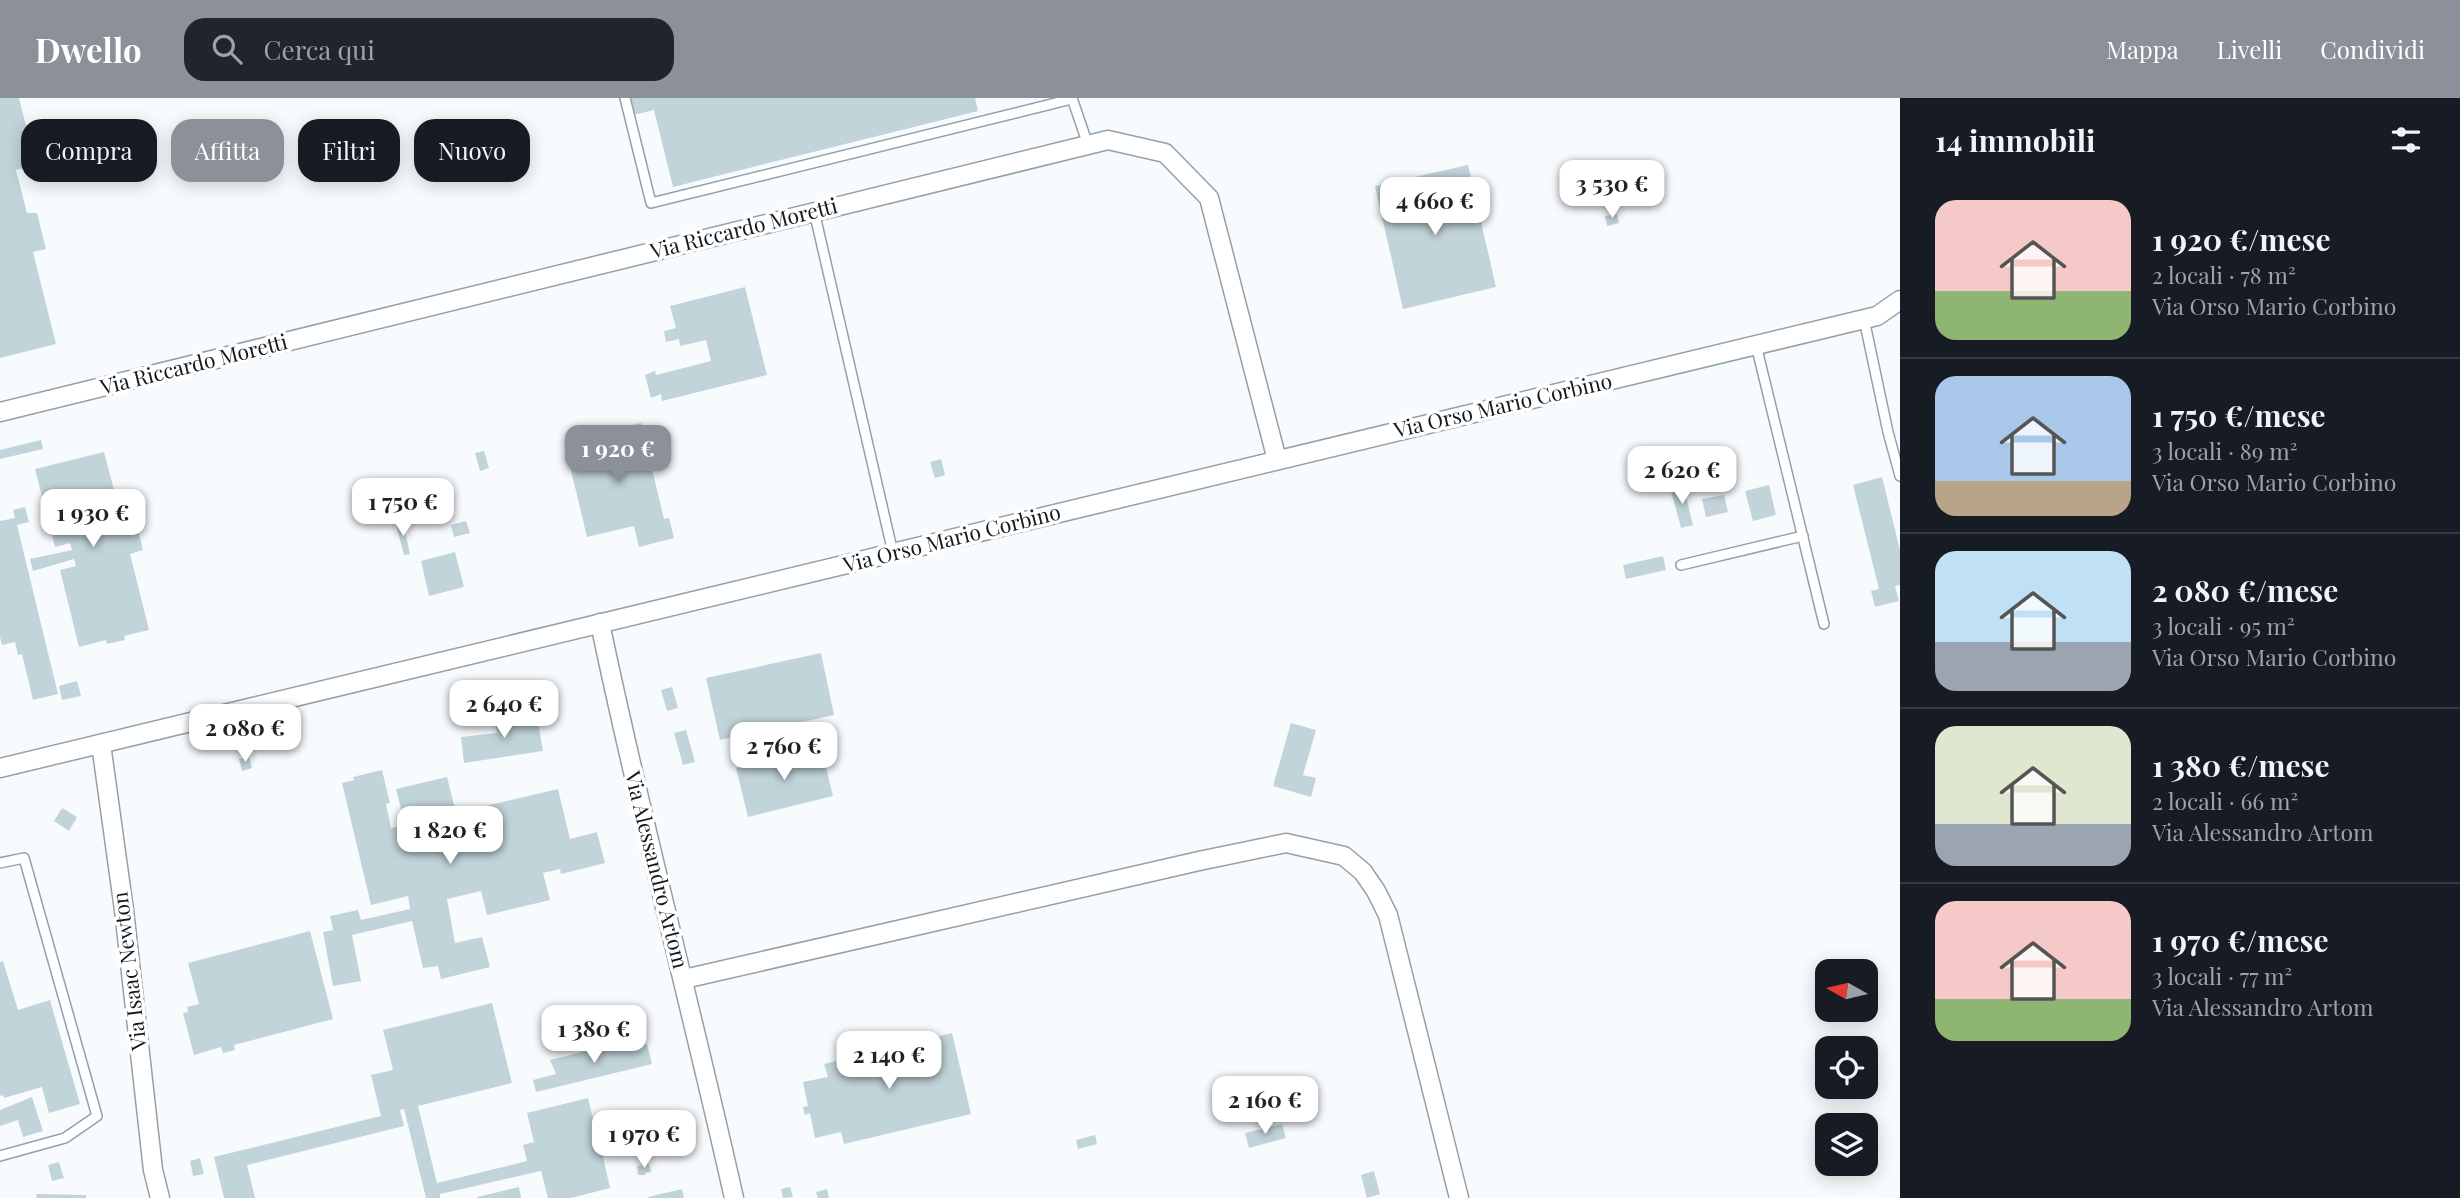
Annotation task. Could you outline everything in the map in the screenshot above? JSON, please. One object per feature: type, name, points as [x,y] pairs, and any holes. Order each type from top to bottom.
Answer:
[{"type":"street","name":"Via Riccardo Moretti","points":[[0,412],[1108,141],[1165,153],[1209,198],[1277,460]]},
{"type":"street","name":"Via Orso Mario Corbino","points":[[0,768],[1871,318],[1900,300]]},
{"type":"street","points":[[1871,318],[1900,317]]},
{"type":"street","name":"Via Alessandro Artom","points":[[600,623],[627,754],[684,979],[734,1198]]},
{"type":"street","name":"Via Isaac Newton","points":[[101,744],[124,909],[153,1170],[160,1198]]},
{"type":"street","points":[[684,979],[1199,861],[1286,844],[1311,847],[1343,856],[1363,872],[1388,915],[1459,1198]]},
{"type":"lane","points":[[625,98],[650,204],[1072,98],[1088,145]]},
{"type":"lane","points":[[814,211],[893,553]]},
{"type":"lane","points":[[1871,318],[1888,432],[1900,476]]},
{"type":"lane","points":[[1756,345],[1824,624]]},
{"type":"lane","points":[[1681,565],[1802,536]]},
{"type":"lane","points":[[0,863],[24,858],[97,1116],[65,1138],[0,1156]]},
{"type":"building","points":[[0,98],[19,98],[24,119],[21,119],[21,169],[16,170],[27,213],[37,213],[46,249],[33,252],[56,344],[0,358]]},
{"type":"building","points":[[629,98],[975,98],[978,111],[673,187],[654,110],[633,115]]},
{"type":"building","points":[[1468,165],[1496,287],[1403,309],[1375,186]]},
{"type":"building","points":[[1617,214],[1619,223],[1607,226],[1605,216]]},
{"type":"building","points":[[745,287],[767,375],[662,401],[661,394],[651,398],[645,375],[655,371],[656,375],[711,361],[706,340],[680,346],[679,339],[666,342],[664,331],[676,328],[670,306]]},
{"type":"building","points":[[641,423],[664,519],[669,518],[674,538],[639,547],[634,526],[587,537],[564,441]]},
{"type":"building","points":[[41,440],[43,449],[0,459],[0,450]]},
{"type":"building","points":[[484,451],[489,468],[480,471],[475,453]]},
{"type":"building","points":[[104,452],[118,505],[131,502],[143,550],[130,554],[149,630],[124,636],[125,640],[107,644],[106,640],[79,647],[60,570],[76,566],[74,559],[33,571],[30,559],[72,550],[70,543],[55,547],[35,469]]},
{"type":"building","points":[[941,459],[945,475],[935,478],[930,462]]},
{"type":"building","points":[[1882,477],[1900,550],[1900,585],[1895,586],[1899,601],[1875,607],[1871,591],[1879,589],[1853,485]]},
{"type":"building","points":[[443,480],[446,491],[416,498],[413,488]]},
{"type":"building","points":[[1683,484],[1693,525],[1681,528],[1670,487]]},
{"type":"building","points":[[1769,485],[1776,515],[1753,521],[1745,491]]},
{"type":"building","points":[[1724,495],[1728,512],[1706,517],[1702,499]]},
{"type":"building","points":[[25,507],[29,522],[17,525],[58,694],[33,700],[22,654],[18,655],[15,642],[2,645],[0,637],[0,521],[15,518],[13,510]]},
{"type":"building","points":[[466,521],[470,533],[454,537],[451,525]]},
{"type":"building","points":[[403,522],[410,554],[404,555],[396,524]]},
{"type":"building","points":[[455,552],[464,587],[429,596],[421,561]]},
{"type":"building","points":[[1663,556],[1666,570],[1626,579],[1623,565]]},
{"type":"building","points":[[821,653],[834,715],[720,740],[706,678]]},
{"type":"building","points":[[77,681],[81,696],[62,700],[59,686]]},
{"type":"building","points":[[672,687],[678,708],[667,711],[661,690]]},
{"type":"building","points":[[494,715],[510,720],[537,716],[543,751],[464,763],[461,737],[497,733]]},
{"type":"building","points":[[1291,723],[1316,730],[1303,775],[1316,778],[1311,797],[1273,786]]},
{"type":"building","points":[[686,730],[695,762],[683,765],[674,733]]},
{"type":"building","points":[[821,747],[833,796],[748,817],[736,768]]},
{"type":"building","points":[[249,757],[252,768],[242,771],[239,759]]},
{"type":"building","points":[[382,770],[390,803],[386,804],[391,828],[405,825],[396,789],[447,777],[456,813],[558,789],[570,839],[597,832],[605,863],[561,874],[560,869],[543,873],[550,900],[487,915],[481,891],[447,899],[455,943],[482,937],[490,967],[441,979],[438,966],[423,968],[412,921],[352,935],[361,981],[333,986],[323,932],[333,930],[330,916],[358,910],[361,920],[410,909],[408,896],[371,905],[342,783],[354,780],[353,777]]},
{"type":"building","points":[[62,808],[77,817],[69,831],[54,821]]},
{"type":"building","points":[[310,931],[333,1019],[234,1045],[235,1050],[223,1053],[221,1047],[194,1055],[183,1013],[188,1012],[187,1007],[199,1004],[188,963]]},
{"type":"building","points":[[3,961],[18,1010],[50,1000],[80,1104],[49,1113],[42,1087],[4,1098],[3,1095],[0,1096],[0,962]]},
{"type":"building","points":[[492,1003],[512,1083],[418,1106],[437,1183],[527,1161],[523,1145],[534,1142],[527,1113],[588,1098],[598,1140],[620,1135],[624,1152],[603,1157],[610,1188],[571,1198],[548,1198],[541,1171],[440,1194],[440,1198],[426,1198],[404,1109],[400,1110],[404,1126],[247,1165],[255,1198],[224,1198],[214,1157],[381,1116],[371,1075],[393,1070],[383,1030]]},
{"type":"building","points":[[952,1033],[971,1114],[844,1144],[841,1132],[815,1138],[810,1113],[805,1115],[803,1107],[808,1106],[803,1082],[828,1077],[824,1064]]},
{"type":"building","points":[[622,1042],[633,1047],[647,1044],[652,1064],[536,1092],[533,1080],[556,1074],[550,1060]]},
{"type":"building","points":[[32,1097],[43,1131],[23,1137],[18,1120],[0,1126],[0,1110]]},
{"type":"building","points":[[1282,1124],[1286,1138],[1249,1148],[1245,1133]]},
{"type":"building","points":[[1095,1135],[1097,1144],[1078,1149],[1076,1140]]},
{"type":"building","points":[[200,1158],[204,1174],[193,1176],[190,1161]]},
{"type":"building","points":[[59,1162],[64,1178],[52,1181],[48,1165]]},
{"type":"building","points":[[649,1164],[651,1172],[638,1175],[637,1166]]},
{"type":"building","points":[[1374,1171],[1380,1194],[1367,1198],[1361,1175]]},
{"type":"building","points":[[519,1187],[521,1198],[477,1198],[477,1197]]},
{"type":"building","points":[[790,1187],[793,1197],[783,1198],[781,1189]]},
{"type":"building","points":[[682,1189],[684,1198],[648,1197]]},
{"type":"building","points":[[827,1189],[829,1198],[818,1198],[816,1192]]},
{"type":"building","points":[[36,1194],[86,1195],[86,1198],[37,1198]]}]
